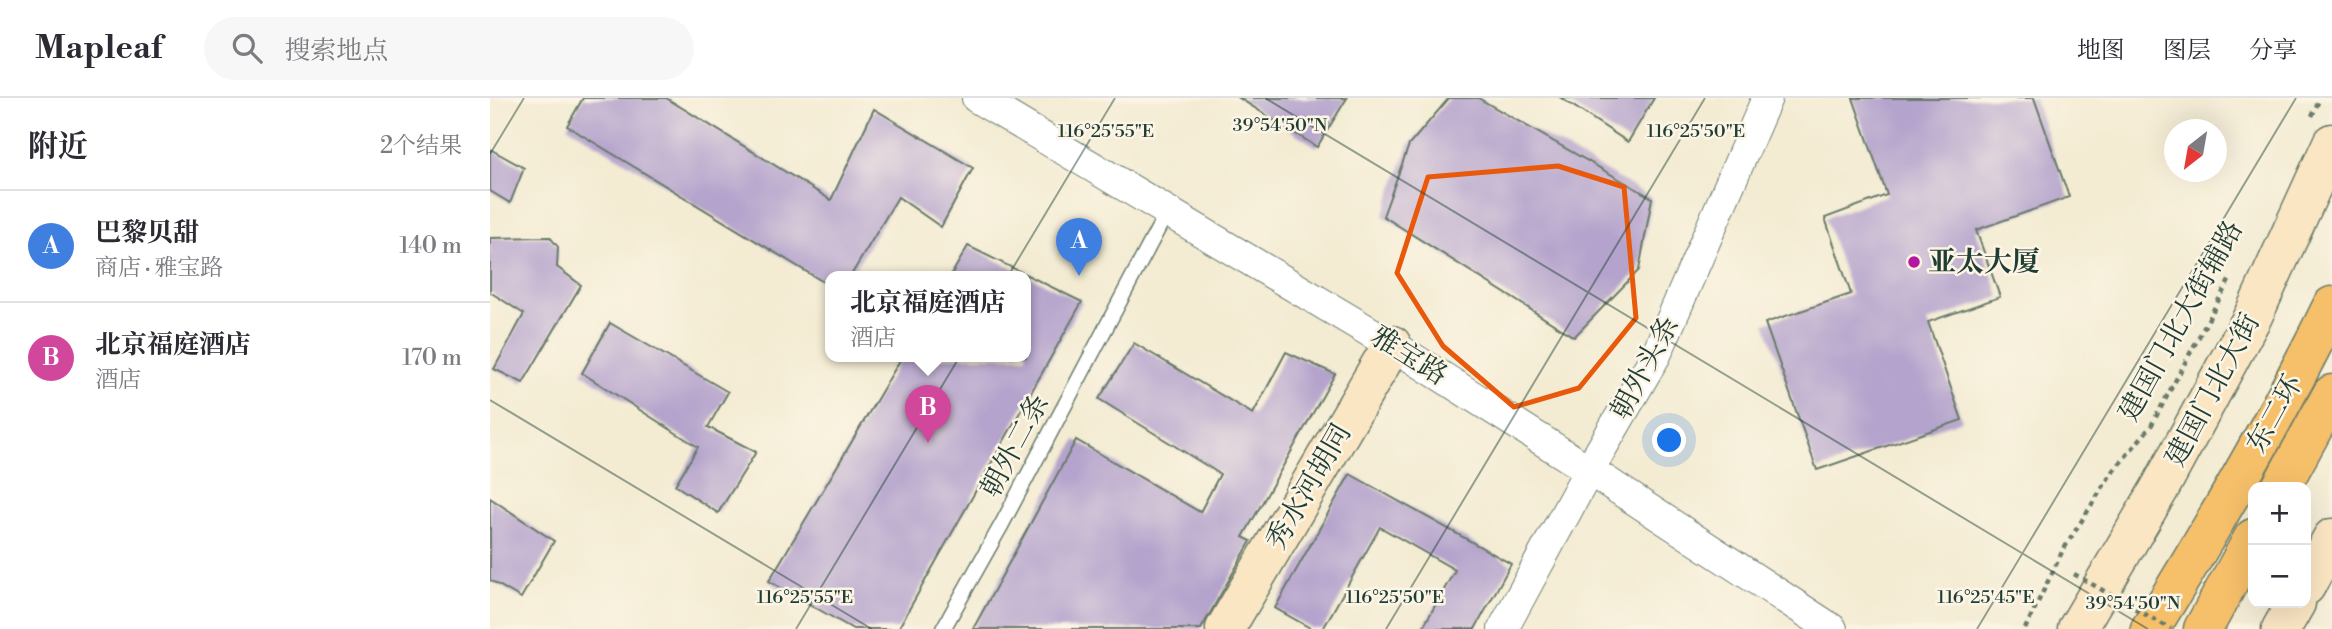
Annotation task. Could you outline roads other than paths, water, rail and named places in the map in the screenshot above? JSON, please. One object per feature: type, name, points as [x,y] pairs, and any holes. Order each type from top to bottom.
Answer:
[{"type":"highway","name":"东二环","points":[[2150,629],[2308,355],[2332,306]]},
{"type":"highway","name":"东二环","points":[[2284,482],[2332,394]]},
{"type":"highway","points":[[2203,629],[2249,545]]},
{"type":"street","name":"雅宝路","points":[[977,98],[1392,345],[1832,629]]},
{"type":"street","name":"朝外头条","points":[[1503,629],[1589,470],[1656,355],[1767,98]]},
{"type":"street","name":"建国门北大街","points":[[2077,629],[2160,488],[2253,316],[2320,133]]},
{"type":"street","name":"秀水河胡同","points":[[1226,629],[1392,345]]},
{"type":"street","points":[[2311,577],[2332,538]]},
{"type":"street","points":[[2281,629],[2293,608]]},
{"type":"lane","name":"朝外二条","points":[[943,629],[1002,524],[1168,210]]},
{"type":"place","name":"亚太大厦","points":[[1914,262]]},
{"type":"place","name":"巴黎贝甜","points":[[1079,276]]},
{"type":"place","name":"北京福庭酒店","points":[[928,443]]}]
